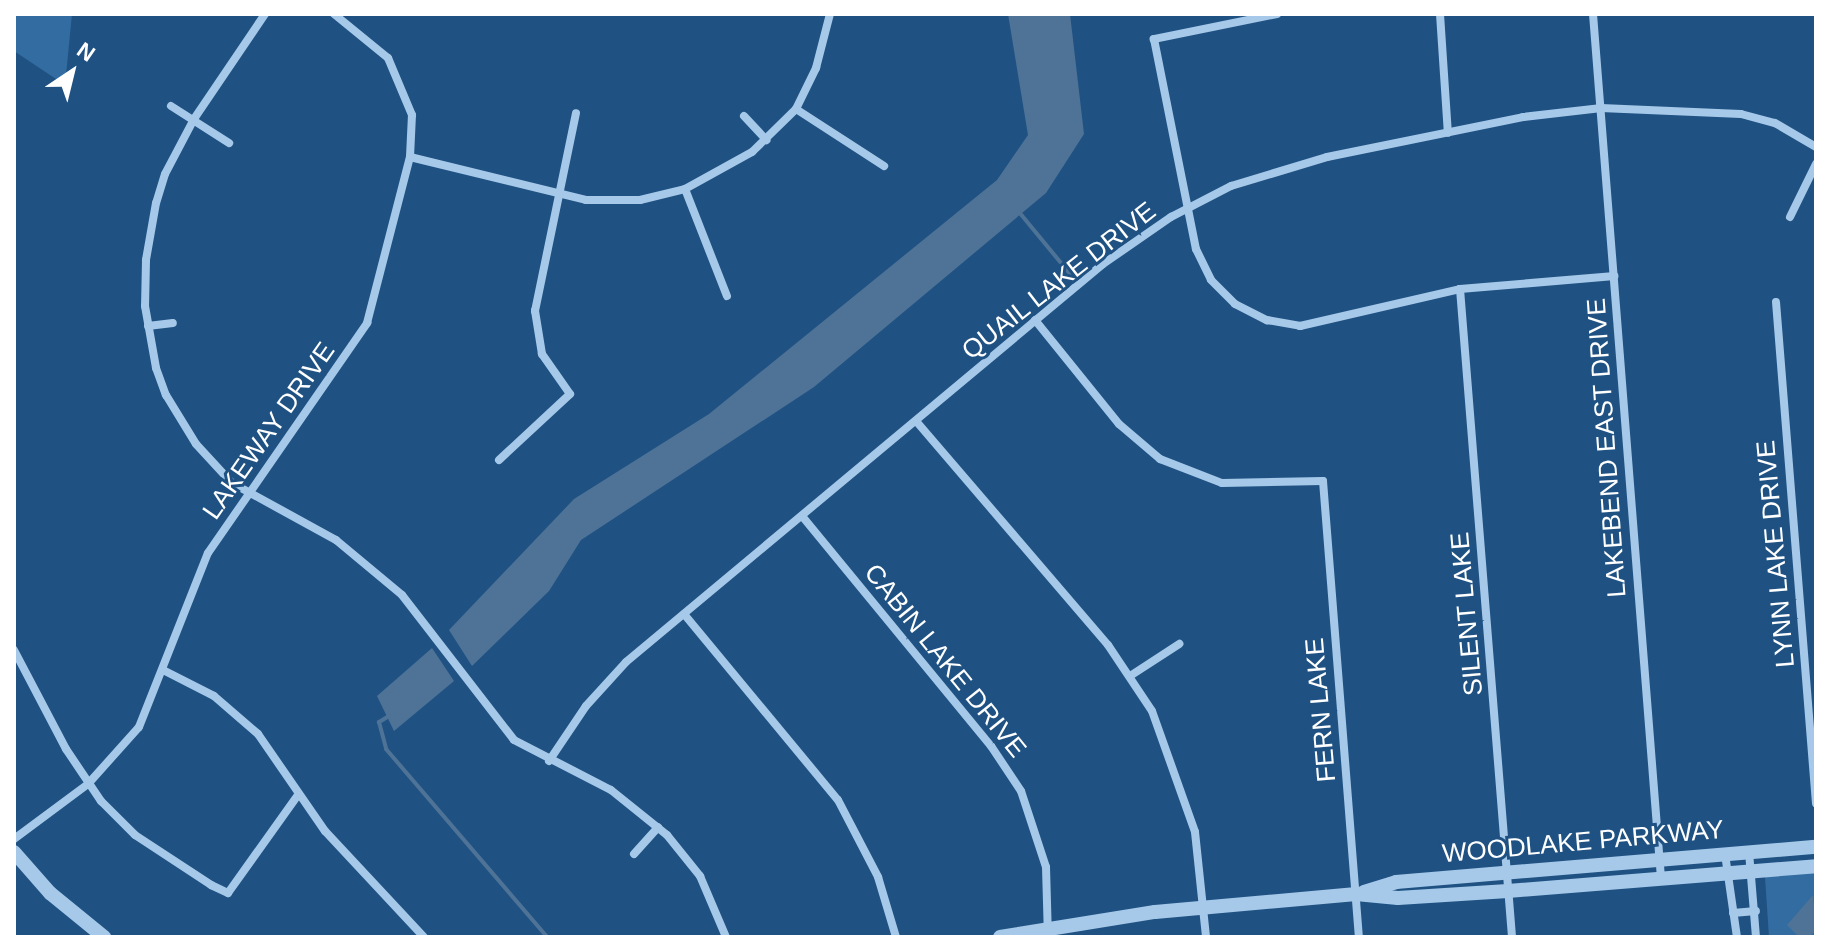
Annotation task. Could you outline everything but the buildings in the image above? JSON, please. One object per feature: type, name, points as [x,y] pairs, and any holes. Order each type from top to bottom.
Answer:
[{"type":"street","points":[[265,14],[194,119],[165,174],[156,203],[146,260],[148,326],[156,368],[180,420],[214,466],[249,494],[313,526],[370,565],[429,626],[498,724],[549,761],[593,779],[658,827],[700,876],[726,937]]},
{"type":"street","name":"LAKEWAY DRIVE","points":[[14,839],[88,784],[139,727],[201,568],[367,323],[410,157],[412,115],[401,79],[380,49],[334,14]]},
{"type":"street","points":[[410,157],[556,194],[612,201],[685,189],[731,167],[766,140],[796,109],[816,68],[830,14]]},
{"type":"street","points":[[1277,14],[1154,39],[1196,249],[1211,280],[1235,304],[1267,320],[1325,323],[1460,289],[1614,276]]},
{"type":"street","points":[[1440,14],[1448,133]]},
{"type":"street","name":"LAKEBEND EAST DRIVE","points":[[1593,14],[1661,878]]},
{"type":"street","points":[[171,106],[229,143]]},
{"type":"street","name":"QUAIL LAKE DRIVE","points":[[549,761],[611,676],[1120,251],[1188,208],[1266,173],[1523,117],[1601,108],[1741,114],[1775,123],[1816,147]]},
{"type":"street","points":[[796,109],[884,166]]},
{"type":"street","points":[[499,460],[570,394],[542,354],[535,311],[556,194],[576,113]]},
{"type":"street","points":[[744,116],[766,140]]},
{"type":"street","points":[[1790,217],[1816,164]]},
{"type":"street","points":[[685,189],[727,296]]},
{"type":"street","name":"SILENT LAKE","points":[[1460,289],[1512,937]]},
{"type":"street","name":"LYNN LAKE DRIVE","points":[[1776,302],[1816,803]]},
{"type":"street","name":"FERN LAKE","points":[[1035,320],[1119,424],[1160,459],[1222,483],[1323,481],[1359,937]]},
{"type":"street","points":[[148,326],[173,323]]},
{"type":"street","points":[[916,421],[1130,676],[1152,711],[1184,790],[1205,908],[1206,937]]},
{"type":"street","name":"CABIN LAKE DRIVE","points":[[802,516],[1007,768],[1040,841],[1047,932]]},
{"type":"street","points":[[684,614],[838,800],[878,877],[896,937]]},
{"type":"street","points":[[1130,676],[1179,644]]},
{"type":"street","points":[[14,650],[88,784],[135,835],[228,893],[298,795]]},
{"type":"street","points":[[163,670],[205,691],[240,717],[354,866],[424,937]]},
{"type":"street","points":[[634,854],[658,827]]},
{"type":"street","name":"WOODLAKE PARKWAY","points":[[1356,894],[1396,882],[1816,847]]},
{"type":"street","points":[[14,852],[50,893],[104,937]]},
{"type":"street","points":[[1749,852],[1756,937]]},
{"type":"street","points":[[1725,854],[1737,937]]},
{"type":"street","name":"WOODLAKE PARKWAY","points":[[1000,937],[1205,908],[1356,894],[1398,898],[1816,866]]},
{"type":"street","points":[[1733,913],[1756,911]]},
{"type":"shaded area","points":[[14,14],[72,14],[65,85],[14,51]]},
{"type":"shaded area","points":[[1008,14],[1070,14],[1084,134],[1046,193],[814,387],[581,540],[549,591],[472,666],[449,630],[574,499],[709,414],[997,180],[1028,135]]},
{"type":"shaded area","points":[[432,648],[454,681],[394,731],[377,696]]},
{"type":"shaded area","points":[[1816,872],[1816,937],[1769,937],[1765,877]]},
{"type":"shaded area","points":[[1813,895],[1816,930],[1809,937],[1799,937],[1787,925]]},
{"type":"waterway","points":[[1019,212],[1071,275]]},
{"type":"waterway","points":[[389,716],[379,722],[386,749],[547,937]]}]
